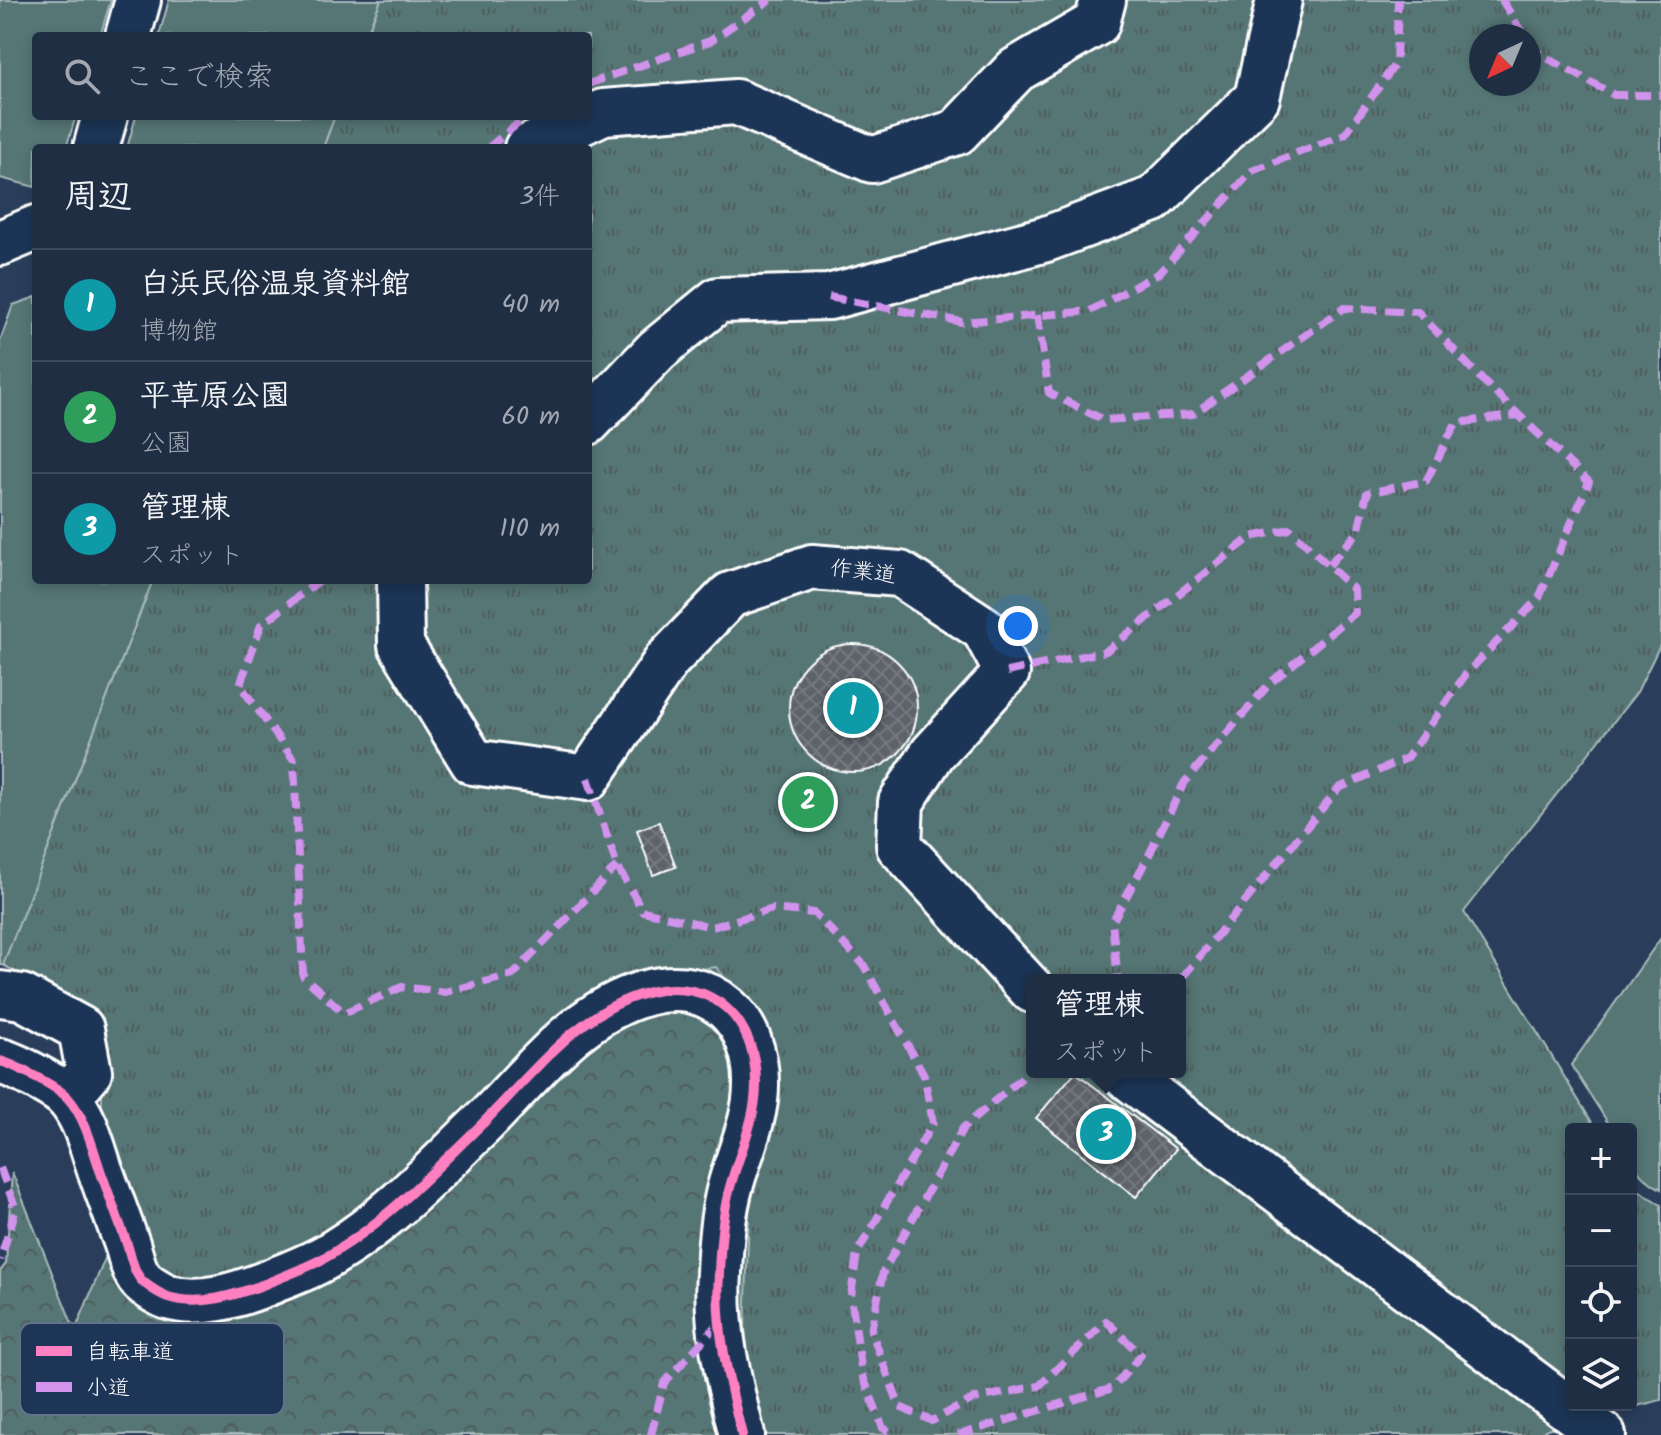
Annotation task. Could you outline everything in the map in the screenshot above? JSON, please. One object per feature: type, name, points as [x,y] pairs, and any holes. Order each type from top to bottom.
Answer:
[{"type":"street","points":[[129,32],[138,0]]},
{"type":"street","points":[[592,117],[603,112],[736,102],[872,160],[957,132],[1016,70],[1097,23],[1103,0]]},
{"type":"street","points":[[592,418],[657,350],[718,300],[829,297],[1046,239],[1154,199],[1257,98],[1279,0]]},
{"type":"street","points":[[97,144],[104,120]]},
{"type":"street","points":[[535,144],[586,120]]},
{"type":"street","points":[[0,243],[32,230]]},
{"type":"street","name":"作業道","points":[[400,584],[401,645],[473,762],[588,778],[667,660],[730,595],[812,567],[900,574],[984,629],[1007,672],[933,753],[901,802],[899,846],[1026,984]]},
{"type":"street","points":[[0,1061],[14,1065],[68,1097],[88,1133],[139,1278],[167,1297],[203,1301],[251,1289],[294,1272],[335,1252],[372,1226],[481,1125],[584,1021],[647,993],[675,989],[701,991],[721,1002],[737,1019],[748,1040],[755,1065],[753,1113],[728,1195],[718,1280],[726,1368],[742,1435]]},
{"type":"street","points":[[0,994],[22,997],[81,1029],[89,1072],[68,1097]]},
{"type":"street","points":[[1129,1078],[1602,1435]]},
{"type":"green space","points":[[0,0],[111,0],[101,32],[32,32],[32,120],[75,120],[67,144],[32,144],[32,186],[0,178]]},
{"type":"green space","points":[[169,0],[381,0],[368,32],[160,32]]},
{"type":"green space","points":[[381,0],[1661,0],[1661,643],[1637,692],[1464,912],[1592,1123],[1565,1123],[1565,1411],[1618,1411],[1547,1429],[1538,1435],[757,1435],[745,1330],[749,1212],[769,1118],[766,1028],[716,967],[636,978],[357,1223],[225,1281],[165,1279],[101,1171],[103,1018],[3,965],[151,584],[592,584],[592,144],[324,144],[334,120],[592,120],[592,32],[368,32]]},
{"type":"green space","points":[[135,120],[334,120],[324,144],[128,144]]},
{"type":"green space","points":[[32,298],[32,584],[151,584],[3,965],[0,964],[0,341],[13,305]]},
{"type":"green space","points":[[694,814],[857,1435],[0,1435],[0,1271],[6,1264],[12,1172],[72,1323],[20,1323],[20,1415],[284,1415],[284,1323],[78,1323],[152,1145]]},
{"type":"green space","points":[[1661,938],[1661,1189],[1637,1168],[1637,1123],[1608,1123],[1571,1065]]},
{"type":"green space","points":[[1637,1189],[1661,1205],[1661,1400],[1637,1406]]},
{"type":"building","points":[[853,644],[878,649],[898,663],[912,683],[917,708],[912,733],[898,753],[878,767],[853,772],[828,767],[808,753],[794,733],[789,708],[794,683],[808,663],[828,649]]},
{"type":"building","points":[[659,822],[676,867],[653,875],[637,830]]},
{"type":"building","points":[[1070,1078],[1083,1078],[1176,1149],[1136,1197],[1036,1118]]},
{"type":"marked path","points":[[592,83],[710,41],[770,0]]},
{"type":"marked path","points":[[829,297],[962,322],[1090,311],[1159,273],[1252,171],[1345,134],[1396,63],[1398,0]]},
{"type":"marked path","points":[[1502,0],[1517,24]]},
{"type":"marked path","points":[[1541,54],[1614,95],[1661,95]]},
{"type":"marked path","points":[[493,144],[522,120]]},
{"type":"marked path","points":[[1037,315],[1049,393],[1104,420],[1193,414],[1344,308],[1418,312],[1486,384],[1589,482],[1539,598],[1466,674],[1407,758],[1339,788],[1185,974]]},
{"type":"marked path","points":[[1329,565],[1358,532],[1367,493],[1426,481],[1456,423],[1519,415]]},
{"type":"marked path","points":[[1007,672],[1106,651],[1251,537],[1290,529],[1354,590],[1355,613],[1270,683],[1184,783],[1112,922],[1117,974]]},
{"type":"marked path","points":[[315,584],[261,625],[240,685],[294,760],[303,976],[344,1013],[402,987],[445,992],[513,975],[617,866]]},
{"type":"marked path","points":[[588,778],[617,866],[643,911],[712,927],[773,909],[814,913],[863,964],[924,1075],[933,1123],[857,1253],[851,1296],[862,1374],[883,1428],[896,1435]]},
{"type":"marked path","points":[[958,1435],[1113,1388],[1141,1355],[1106,1321],[1039,1386],[973,1399],[932,1421],[900,1407],[871,1331],[883,1272],[963,1128],[1026,1074]]},
{"type":"marked path","points":[[0,1168],[16,1209],[0,1260]]},
{"type":"marked path","points":[[651,1435],[664,1383],[720,1322]]},
{"type":"cycle path","points":[[0,1061],[63,1093],[74,1106],[87,1132],[141,1280],[168,1297],[205,1300],[242,1292],[292,1273],[356,1238],[412,1192],[556,1048],[598,1015],[621,1002],[670,989],[710,997],[726,1008],[749,1041],[756,1085],[753,1113],[726,1205],[718,1294],[721,1334],[742,1435]]},
{"type":"place","name":"白浜民俗温泉資料館","points":[[853,708]]},
{"type":"place","name":"平草原公園","points":[[808,802]]},
{"type":"place","name":"管理棟","points":[[1106,1134]]}]
